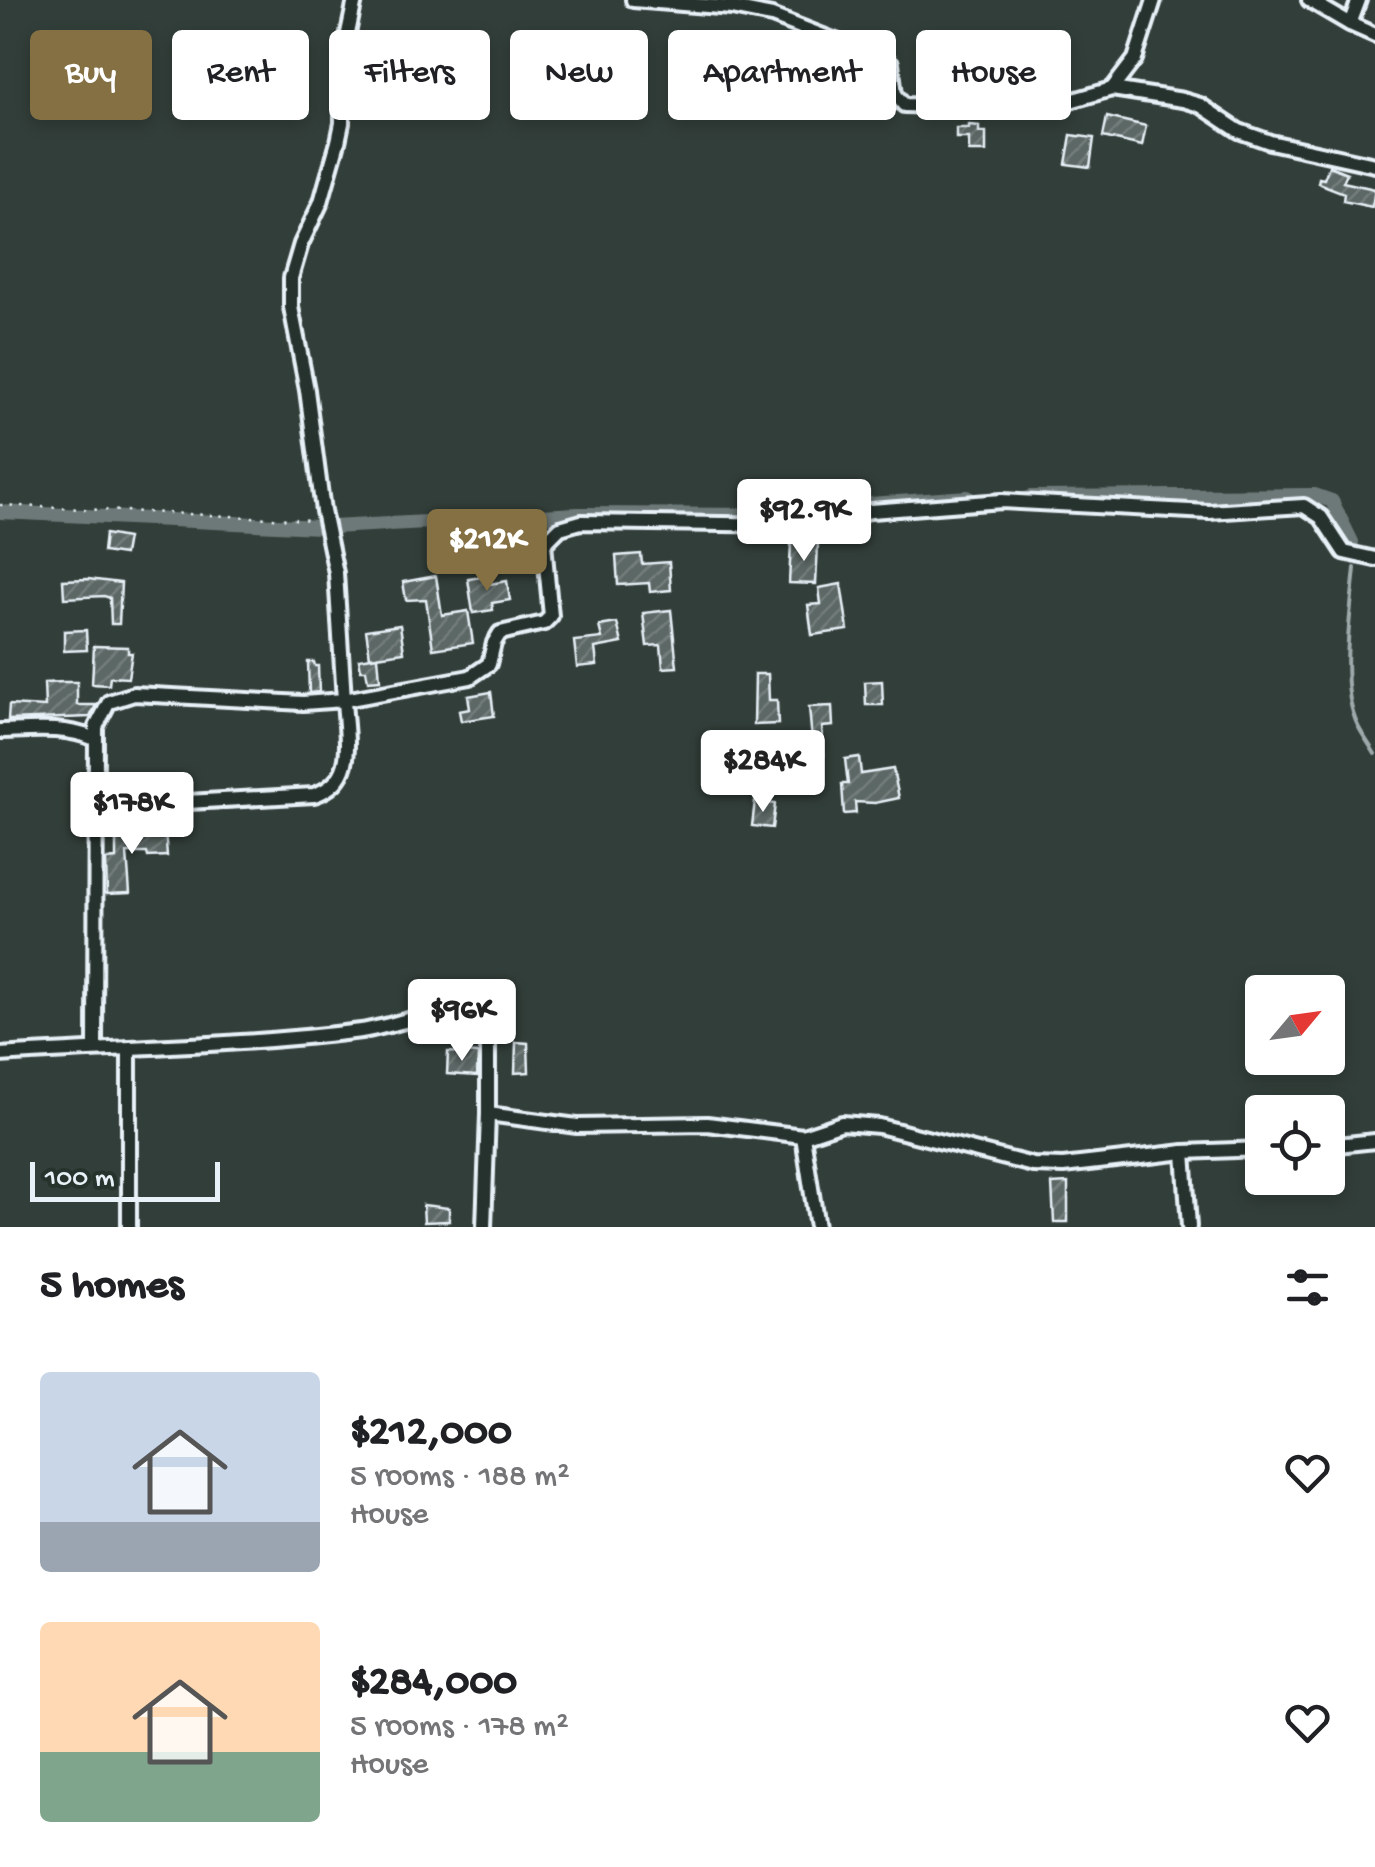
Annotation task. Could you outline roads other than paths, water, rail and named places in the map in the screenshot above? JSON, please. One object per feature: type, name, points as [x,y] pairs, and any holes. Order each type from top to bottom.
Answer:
[{"type":"street","points":[[98,806],[314,795],[332,789],[340,781],[344,767],[344,700],[336,573],[291,307],[291,278],[321,202],[338,142],[342,62],[355,0]]},
{"type":"street","points":[[633,0],[732,8],[772,16],[875,52],[891,63],[894,94],[904,105],[1005,108],[1063,103],[1112,90],[1183,100],[1200,105],[1239,131],[1270,142],[1375,165]]},
{"type":"street","points":[[1112,90],[1135,59],[1154,0]]},
{"type":"street","points":[[1309,0],[1375,34]]},
{"type":"street","points":[[1350,24],[1360,0]]},
{"type":"street","points":[[94,1049],[98,806],[95,739],[102,710],[109,702],[134,694],[303,703],[344,700],[470,677],[484,668],[500,633],[544,622],[552,616],[544,544],[560,528],[580,522],[785,526],[871,511],[1002,501],[1209,512],[1304,506],[1321,518],[1344,552],[1375,558]]},
{"type":"street","points":[[0,731],[52,729],[80,732],[95,739]]},
{"type":"street","points":[[0,1055],[129,1050],[337,1034],[386,1027],[444,1012],[475,1014],[488,1032],[484,1227]]},
{"type":"street","points":[[129,1050],[129,1227]]},
{"type":"street","points":[[488,1114],[576,1126],[708,1124],[804,1136],[842,1123],[879,1126],[1002,1159],[1048,1166],[1245,1150]]},
{"type":"street","points":[[804,1136],[816,1227]]},
{"type":"street","points":[[1345,1144],[1375,1141]]},
{"type":"street","points":[[1184,1152],[1189,1227]]},
{"type":"waterway","points":[[1030,497],[1315,495],[1332,501],[1352,542]]},
{"type":"waterway","points":[[332,527],[578,514],[771,515],[814,508],[968,497]]},
{"type":"waterway","points":[[0,512],[320,527]]},
{"type":"waterway","points":[[1355,568],[1348,648],[1349,690],[1358,726],[1375,754]]}]
